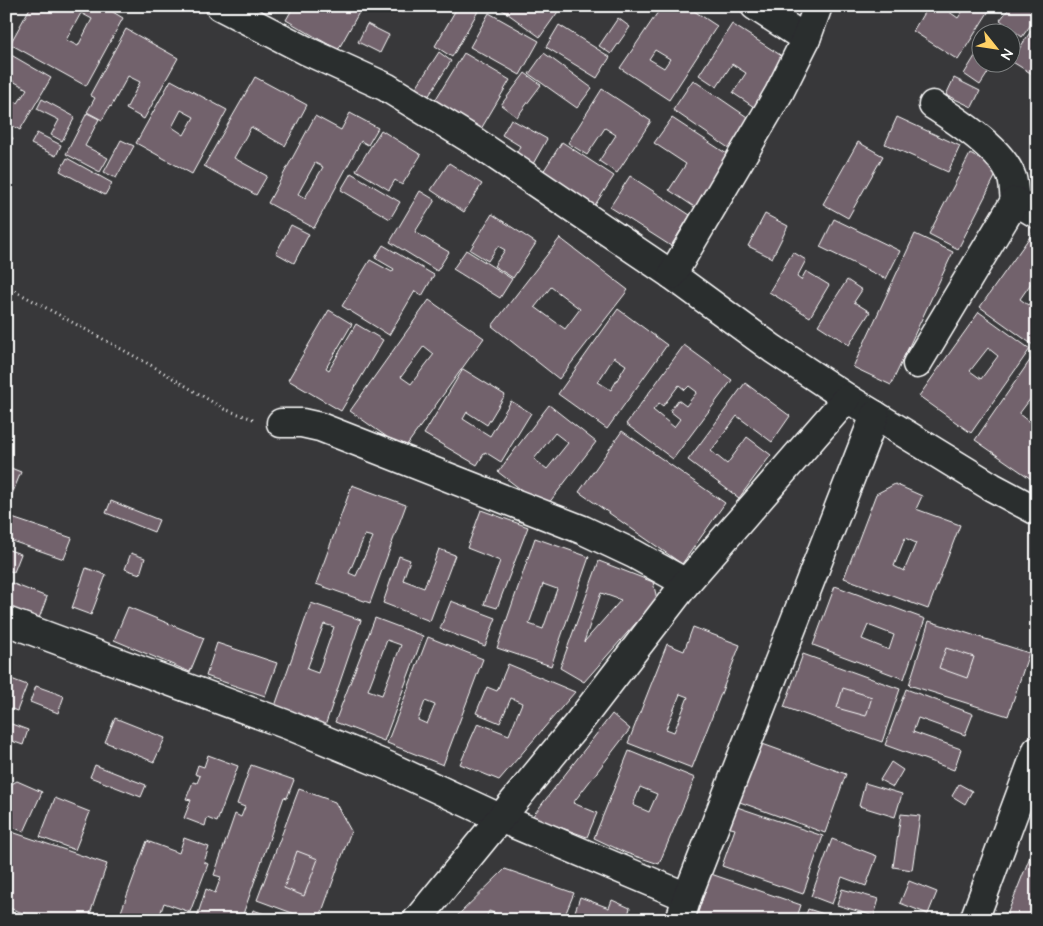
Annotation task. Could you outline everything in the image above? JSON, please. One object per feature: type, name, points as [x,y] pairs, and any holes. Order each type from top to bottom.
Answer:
[{"type":"street","points":[[220,6],[307,51],[386,87],[474,141],[672,275],[773,349],[847,398],[992,487],[1037,511]]},
{"type":"street","points":[[755,6],[806,39]]},
{"type":"street","points":[[672,275],[779,93],[806,39],[818,6]]},
{"type":"street","points":[[917,364],[1026,208],[1012,177],[998,154],[934,105]]},
{"type":"street","points":[[417,920],[579,722],[686,584],[847,398]]},
{"type":"street","points":[[6,621],[288,725],[388,766],[500,818],[684,908],[875,415]]},
{"type":"street","points":[[281,423],[302,423],[320,426],[583,530],[634,554],[686,584]]},
{"type":"street","points":[[974,920],[1037,750]]},
{"type":"path","points":[[6,286],[156,368],[224,409],[254,420],[281,423]]},
{"type":"building","points":[[31,6],[103,6],[123,18],[86,86],[10,44]],"holes":[[[81,13],[92,19],[78,46],[66,40]]]},
{"type":"building","points":[[268,6],[279,6],[276,11]]},
{"type":"building","points":[[294,6],[362,7],[338,50],[286,20]]},
{"type":"building","points":[[390,6],[406,6],[404,13],[389,8]]},
{"type":"building","points":[[431,6],[443,6],[440,11]]},
{"type":"building","points":[[458,6],[481,6],[452,57],[435,46]]},
{"type":"building","points":[[497,6],[562,6],[540,37]]},
{"type":"building","points":[[662,6],[677,6],[685,11],[688,7],[717,26],[669,100],[620,68]],"holes":[[[655,50],[670,59],[664,68],[649,59]]]},
{"type":"building","points":[[928,6],[951,6],[948,11],[958,18],[966,6],[992,6],[982,22],[970,22],[970,41],[958,60],[913,31]]},
{"type":"building","points":[[1011,6],[1037,6],[1037,16],[1022,37],[1020,35],[1020,22],[1003,22],[1000,20]]},
{"type":"building","points":[[489,13],[539,41],[520,75],[470,47]]},
{"type":"building","points":[[6,18],[12,21],[6,32]]},
{"type":"building","points":[[618,18],[630,27],[611,54],[599,46]]},
{"type":"building","points":[[1037,22],[1037,77],[1020,67],[1020,48]]},
{"type":"building","points":[[367,24],[389,35],[380,53],[358,42]]},
{"type":"building","points":[[732,24],[788,60],[757,109],[733,93],[746,73],[732,64],[717,87],[699,75]]},
{"type":"building","points":[[559,25],[610,57],[597,78],[546,47]]},
{"type":"building","points":[[126,29],[178,58],[144,119],[126,109],[140,82],[128,76],[102,120],[87,112],[95,98],[90,95]]},
{"type":"building","points":[[6,52],[51,78],[20,130],[6,122],[6,96],[18,103],[27,89],[6,77]]},
{"type":"building","points":[[439,52],[451,61],[428,97],[415,89]]},
{"type":"building","points":[[464,53],[510,80],[481,129],[434,102]]},
{"type":"building","points":[[544,53],[592,88],[577,108],[529,74]]},
{"type":"building","points":[[970,64],[970,72],[988,72],[980,85],[964,74]]},
{"type":"building","points":[[525,73],[541,85],[517,117],[501,105]]},
{"type":"building","points":[[255,77],[307,105],[285,146],[251,127],[234,158],[267,176],[256,195],[204,166]]},
{"type":"building","points":[[954,78],[980,91],[972,107],[946,95]]},
{"type":"building","points":[[171,80],[227,110],[192,174],[136,143]],"holes":[[[181,110],[194,117],[184,135],[172,127]]]},
{"type":"building","points":[[693,80],[753,121],[733,151],[673,110]]},
{"type":"building","points":[[602,89],[651,121],[617,173],[599,161],[616,135],[605,128],[587,155],[568,143]]},
{"type":"building","points":[[42,99],[75,117],[62,141],[51,135],[59,120],[37,109]]},
{"type":"building","points":[[87,113],[99,119],[85,146],[108,158],[100,172],[66,154]]},
{"type":"building","points":[[350,113],[378,128],[368,145],[361,141],[314,228],[268,203],[315,116],[341,130]],"holes":[[[315,163],[323,167],[305,198],[298,194]]]},
{"type":"building","points":[[897,117],[960,146],[948,172],[885,144]]},
{"type":"building","points":[[672,118],[730,156],[696,208],[669,190],[686,164],[654,143]]},
{"type":"building","points":[[511,119],[547,139],[533,164],[516,154],[520,146],[502,135]]},
{"type":"building","points":[[381,130],[421,155],[402,185],[395,180],[389,190],[356,170]]},
{"type":"building","points":[[37,133],[61,145],[56,156],[31,144]]},
{"type":"building","points":[[6,134],[13,138],[6,151]]},
{"type":"building","points":[[121,140],[134,146],[116,178],[104,172]]},
{"type":"building","points":[[562,142],[614,176],[593,208],[541,175]]},
{"type":"building","points":[[858,142],[883,156],[848,218],[823,204]]},
{"type":"building","points":[[970,154],[999,169],[958,249],[929,234]]},
{"type":"building","points":[[67,158],[112,183],[105,195],[60,171]]},
{"type":"building","points":[[449,163],[482,184],[464,212],[431,190]]},
{"type":"building","points":[[351,173],[400,202],[390,219],[341,190]]},
{"type":"building","points":[[630,176],[690,215],[671,246],[610,207]]},
{"type":"building","points":[[420,191],[435,200],[415,232],[449,252],[437,271],[390,242]]},
{"type":"building","points":[[492,214],[536,243],[513,278],[494,266],[505,250],[498,246],[488,261],[470,250]]},
{"type":"building","points":[[765,214],[788,226],[772,258],[748,246]]},
{"type":"building","points":[[834,219],[900,251],[886,279],[820,247]]},
{"type":"building","points":[[291,225],[309,234],[294,263],[276,253]]},
{"type":"building","points":[[1034,231],[1037,233],[1037,281],[1034,279],[1020,299],[1028,305],[1037,293],[1037,340],[1033,345],[980,307]]},
{"type":"building","points":[[915,234],[953,252],[891,385],[853,367]]},
{"type":"building","points":[[560,238],[628,290],[559,379],[492,326]],"holes":[[[551,287],[580,309],[565,329],[535,307]]]},
{"type":"building","points":[[383,245],[434,275],[422,296],[415,291],[389,335],[342,306],[370,260],[392,272],[394,269],[375,258]]},
{"type":"building","points":[[466,250],[512,279],[500,298],[453,269]]},
{"type":"building","points":[[793,252],[806,260],[797,277],[801,280],[806,271],[829,285],[810,317],[769,292]]},
{"type":"building","points":[[847,280],[862,290],[854,302],[870,312],[849,345],[818,325]]},
{"type":"building","points":[[429,300],[484,338],[404,449],[350,411]],"holes":[[[424,346],[434,354],[411,384],[401,377]]]},
{"type":"building","points":[[618,309],[667,345],[607,429],[558,394]],"holes":[[[614,357],[626,365],[611,390],[598,382]]]},
{"type":"building","points":[[329,310],[352,324],[326,368],[329,370],[356,324],[383,340],[341,411],[288,380]]},
{"type":"building","points":[[979,312],[1030,349],[971,433],[919,396]],"holes":[[[988,348],[998,356],[981,379],[970,371]]]},
{"type":"building","points":[[684,345],[732,380],[673,459],[626,424]],"holes":[[[679,385],[685,390],[689,386],[697,392],[686,406],[678,400],[670,411],[680,419],[674,427],[653,410],[659,403],[663,406]]]},
{"type":"building","points":[[1033,356],[1037,358],[1037,390],[1019,414],[1037,428],[1037,483],[975,440]]},
{"type":"building","points":[[463,369],[505,395],[487,425],[467,412],[463,419],[490,436],[511,401],[531,413],[501,462],[485,452],[477,465],[424,434]]},
{"type":"building","points":[[745,383],[790,416],[772,442],[737,416],[711,451],[727,464],[747,437],[771,455],[739,498],[688,460]]},
{"type":"building","points":[[549,405],[596,442],[545,508],[498,472]],"holes":[[[555,433],[568,443],[547,469],[534,459]]]},
{"type":"building","points":[[622,431],[725,503],[682,564],[579,492]]},
{"type":"building","points":[[6,466],[21,472],[6,509]]},
{"type":"building","points":[[895,484],[922,496],[916,509],[960,525],[928,609],[844,578],[876,494]],"holes":[[[905,538],[916,543],[904,571],[894,566]]]},
{"type":"building","points":[[352,485],[406,505],[370,603],[316,584]],"holes":[[[365,535],[373,537],[356,576],[349,573]]]},
{"type":"building","points":[[111,501],[159,520],[154,532],[106,513]]},
{"type":"building","points":[[481,510],[528,527],[497,608],[484,604],[500,561],[467,548]]},
{"type":"building","points":[[12,518],[72,538],[64,559],[6,539]]},
{"type":"building","points":[[535,538],[589,557],[551,666],[497,648]],"holes":[[[543,584],[557,589],[543,629],[529,624]]]},
{"type":"building","points":[[6,549],[21,554],[14,572],[6,570]]},
{"type":"building","points":[[439,549],[455,555],[430,621],[383,603],[399,556],[410,560],[403,580],[424,588]]},
{"type":"building","points":[[131,553],[145,558],[140,574],[125,569]]},
{"type":"building","points":[[599,561],[653,582],[657,599],[584,682],[560,668]],"holes":[[[601,593],[621,600],[584,642]]]},
{"type":"building","points":[[86,568],[106,575],[91,615],[72,608]]},
{"type":"building","points":[[6,581],[47,597],[38,621],[6,609]]},
{"type":"building","points":[[835,586],[925,619],[904,679],[813,645]],"holes":[[[868,625],[894,635],[889,650],[862,639]]]},
{"type":"building","points":[[451,601],[496,618],[485,646],[440,629]]},
{"type":"building","points":[[311,603],[361,620],[325,726],[274,709]],"holes":[[[324,624],[334,627],[318,673],[307,669]]]},
{"type":"building","points":[[128,607],[204,638],[190,672],[114,640]]},
{"type":"building","points":[[375,618],[423,636],[384,741],[335,722]],"holes":[[[387,640],[401,645],[382,695],[368,690]]]},
{"type":"building","points":[[929,621],[1029,653],[1008,716],[909,685]]},
{"type":"building","points":[[693,627],[740,645],[692,768],[628,743],[667,644],[684,651]],"holes":[[[680,694],[688,697],[674,732],[666,729]]]},
{"type":"building","points":[[428,637],[483,659],[443,765],[387,743]],"holes":[[[425,701],[435,705],[427,724],[418,720]]]},
{"type":"building","points":[[217,643],[277,663],[265,696],[206,676]]},
{"type":"building","points":[[946,648],[974,657],[967,678],[939,668]]},
{"type":"building","points":[[803,654],[900,689],[882,742],[784,707]]},
{"type":"building","points":[[508,664],[575,692],[499,780],[460,764],[478,723],[509,735],[522,703],[511,698],[500,723],[476,713],[487,687],[497,691]]},
{"type":"building","points":[[6,677],[27,685],[17,711],[6,707]]},
{"type":"building","points":[[36,686],[64,696],[58,713],[30,702]]},
{"type":"building","points":[[843,688],[872,697],[866,716],[837,708]]},
{"type":"building","points":[[906,689],[973,714],[965,735],[918,718],[913,732],[961,749],[954,770],[885,745]]},
{"type":"building","points":[[612,714],[630,729],[573,803],[597,813],[587,837],[532,817]]},
{"type":"building","points":[[115,718],[165,738],[154,762],[105,742]]},
{"type":"building","points":[[6,722],[28,730],[23,745],[6,739]]},
{"type":"building","points":[[757,742],[846,774],[825,833],[737,801]]},
{"type":"building","points":[[629,751],[695,778],[659,864],[626,853],[594,838]],"holes":[[[640,787],[657,794],[649,812],[633,805]]]},
{"type":"building","points":[[208,755],[238,766],[217,822],[207,818],[205,826],[184,818],[191,800],[186,799],[193,782],[197,783],[200,776],[195,774],[198,765],[204,767]]},
{"type":"building","points":[[891,762],[903,770],[893,787],[880,780]]},
{"type":"building","points":[[95,765],[146,785],[141,797],[90,777]]},
{"type":"building","points":[[251,765],[294,780],[287,798],[284,797],[241,920],[196,920],[206,889],[215,893],[221,877],[214,875],[235,814],[241,817],[245,807],[237,804]]},
{"type":"building","points":[[17,781],[42,792],[24,832],[6,824],[6,787]]},
{"type":"building","points":[[865,783],[902,794],[895,817],[859,806]]},
{"type":"building","points":[[959,784],[972,791],[965,804],[952,796]]},
{"type":"building","points":[[299,789],[335,802],[351,831],[319,920],[311,920],[257,900]]},
{"type":"building","points":[[55,798],[90,812],[75,850],[40,837]]},
{"type":"building","points":[[734,806],[823,836],[803,894],[722,866],[735,829],[727,827]]},
{"type":"building","points":[[901,814],[920,816],[912,870],[893,867]]},
{"type":"building","points":[[6,830],[107,864],[88,920],[43,920],[6,907]]},
{"type":"building","points":[[184,838],[209,847],[204,862],[208,864],[190,912],[164,903],[158,920],[118,920],[147,841],[179,853]]},
{"type":"building","points":[[832,839],[877,856],[866,886],[842,877],[832,904],[811,896]]},
{"type":"building","points":[[1037,839],[1037,920],[1005,920]]},
{"type":"building","points":[[297,851],[318,859],[304,896],[284,888]]},
{"type":"building","points":[[505,869],[574,893],[563,920],[511,920],[489,911],[485,920],[453,920]]},
{"type":"building","points":[[711,874],[801,905],[796,920],[695,920]]},
{"type":"building","points":[[909,881],[937,892],[928,914],[900,903]]},
{"type":"building","points":[[842,889],[879,899],[874,916],[837,905]]},
{"type":"building","points":[[580,897],[609,908],[612,900],[630,908],[628,915],[637,920],[572,920]]},
{"type":"building","points":[[808,909],[843,920],[804,920]]},
{"type":"building","points":[[253,910],[283,920],[250,920]]}]
